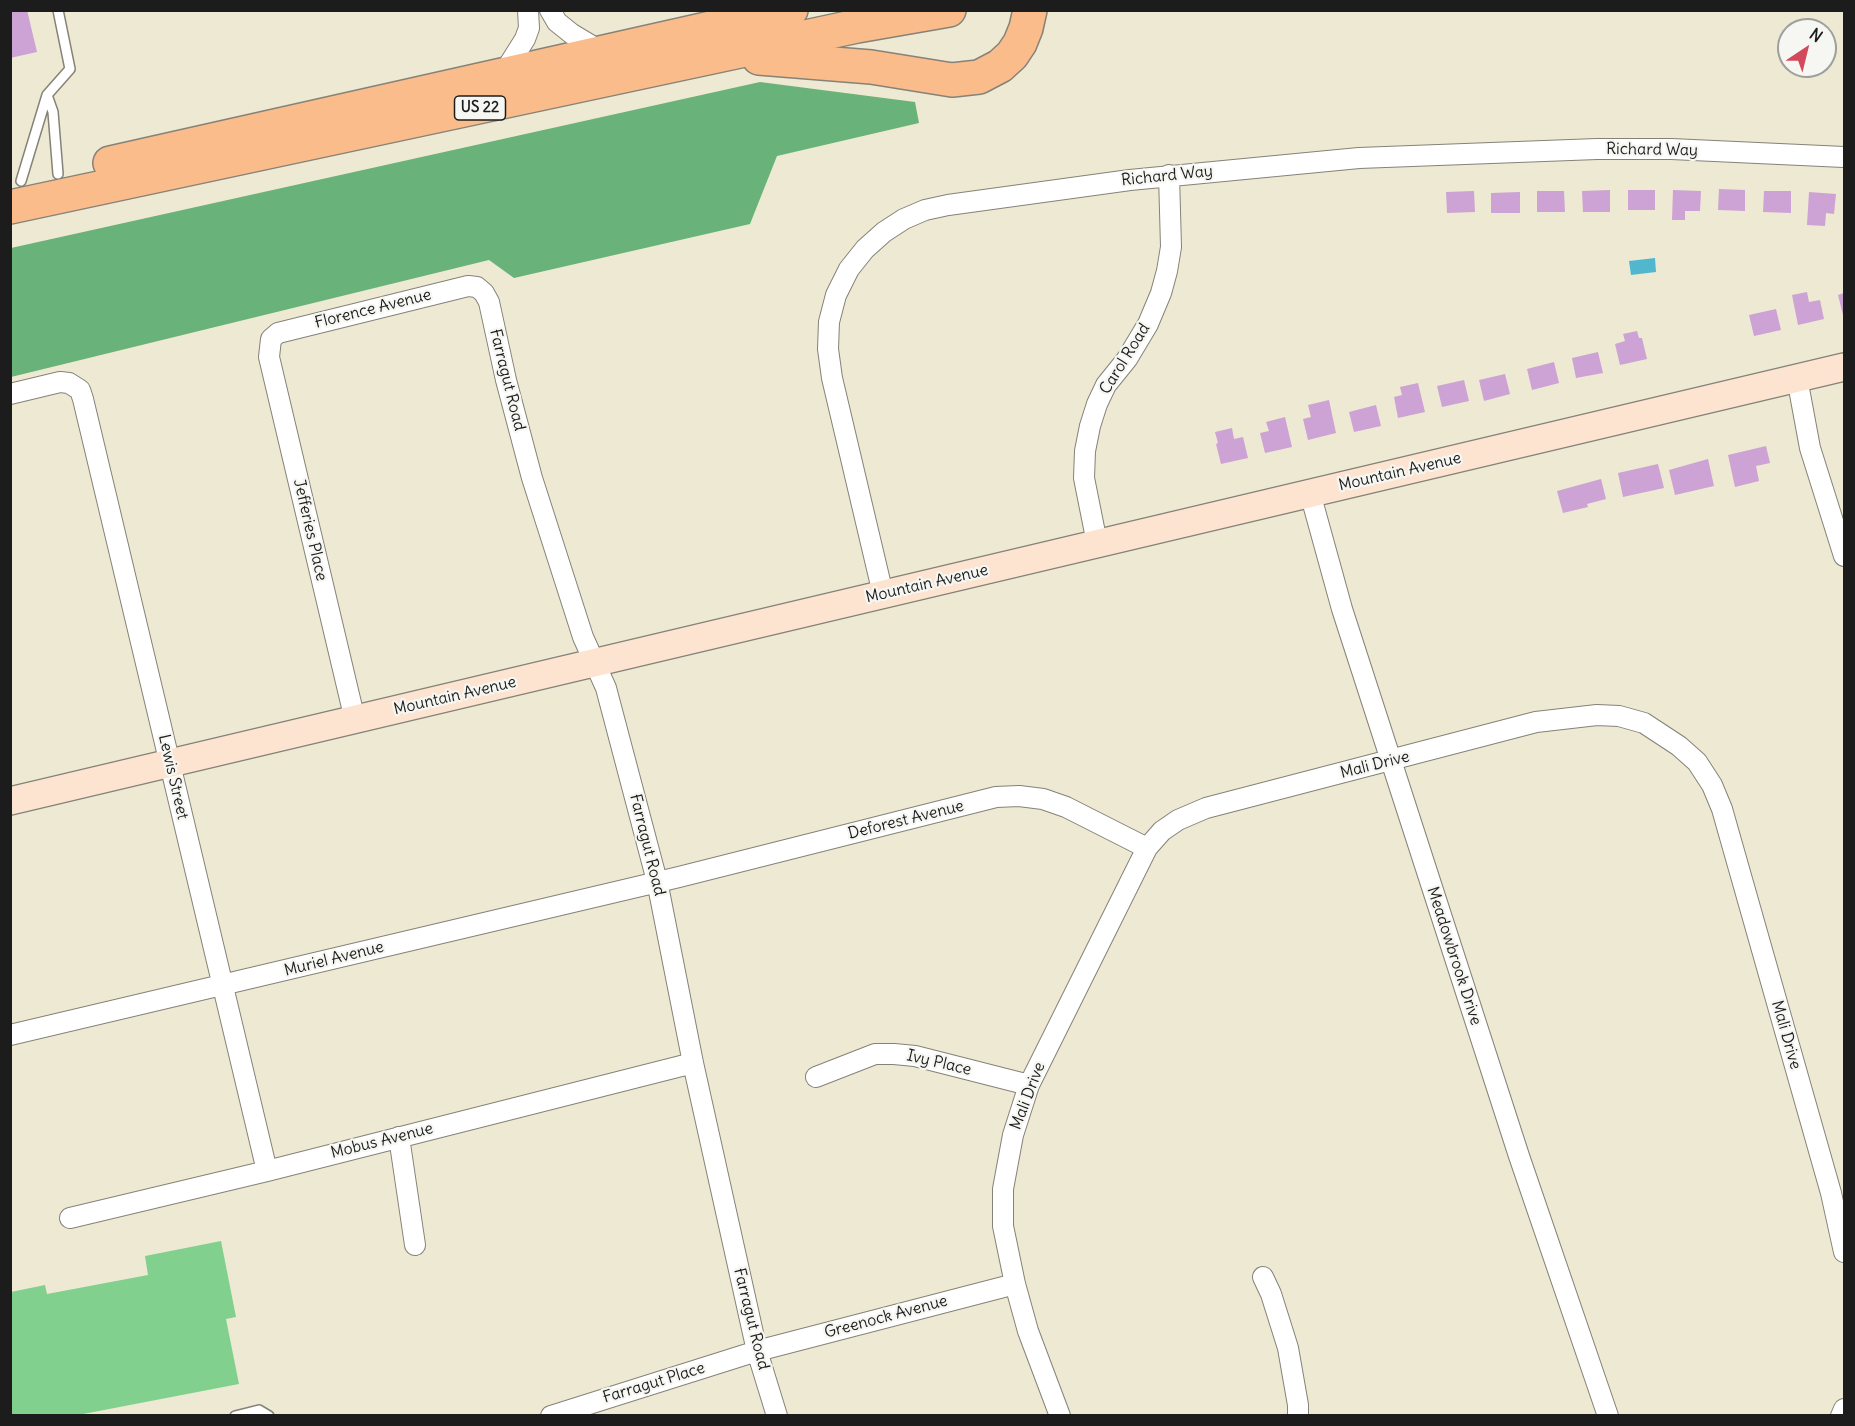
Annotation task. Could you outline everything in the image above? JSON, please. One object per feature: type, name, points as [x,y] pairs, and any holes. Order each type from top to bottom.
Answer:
[{"type":"highway","name":"US 22","points":[[14,191],[58,174],[790,10]]},
{"type":"highway","name":"US 22","points":[[14,191],[722,56],[857,26],[949,10]]},
{"type":"highway","points":[[722,56],[871,67],[952,81],[979,77],[1000,66],[1012,55],[1026,28],[1030,10]]},
{"type":"street","points":[[503,74],[530,28],[528,10]]},
{"type":"street","points":[[550,10],[557,22],[572,34],[603,52]]},
{"type":"street","name":"Richard Way","points":[[883,594],[832,378],[828,349],[829,322],[836,295],[849,269],[865,249],[884,232],[904,219],[925,210],[1169,175],[1359,158],[1597,149],[1845,157]]},
{"type":"street","name":"Carol Road","points":[[1097,543],[1084,478],[1088,434],[1097,404],[1106,385],[1127,359],[1148,324],[1161,293],[1171,247],[1169,175]]},
{"type":"street","name":"Florence Avenue","points":[[271,339],[278,333],[468,286],[477,287]]},
{"type":"street","name":"Farragut Road","points":[[477,287],[489,302],[506,380],[532,478],[583,637],[606,688],[657,881],[693,1063],[757,1351],[777,1416]]},
{"type":"street","name":"Jefferies Place","points":[[271,339],[269,357],[355,720]]},
{"type":"street","name":"Mountain Avenue","points":[[10,801],[1845,367]]},
{"type":"street","points":[[1797,378],[1810,447],[1845,556]]},
{"type":"street","name":"Lewis Street","points":[[10,394],[69,382],[76,385],[83,399],[267,1171]]},
{"type":"street","name":"Meadowbrook Drive","points":[[1310,493],[1342,609],[1391,761],[1516,1145],[1608,1416]]},
{"type":"street","name":"Mali Drive","points":[[1060,1416],[1028,1331],[1015,1284],[1002,1226],[1003,1189],[1014,1135],[1029,1085],[1147,848],[1162,831],[1178,820],[1206,808],[1536,722],[1597,715],[1619,716],[1644,723],[1679,746],[1697,762],[1712,785],[1722,809],[1831,1193],[1845,1252]]},
{"type":"street","name":"Deforest Avenue","points":[[657,881],[996,797],[1027,797],[1058,804],[1147,848]]},
{"type":"street","name":"Muriel Avenue","points":[[10,1035],[657,881]]},
{"type":"street","name":"Ivy Place","points":[[816,1077],[875,1054],[894,1054],[915,1056],[1029,1085]]},
{"type":"street","name":"Mobus Avenue","points":[[70,1218],[267,1171],[693,1063]]},
{"type":"street","points":[[399,1137],[415,1245]]},
{"type":"street","points":[[1263,1277],[1271,1294],[1288,1348],[1298,1416]]},
{"type":"street","name":"Greenock Avenue","points":[[757,1351],[1015,1284]]},
{"type":"street","name":"Farragut Place","points":[[551,1416],[757,1351]]},
{"type":"street","points":[[1841,1416],[1845,1409]]},
{"type":"lane","points":[[14,191],[47,95],[69,69],[58,10]]},
{"type":"lane","points":[[47,95],[53,112],[58,174]]},
{"type":"lane","points":[[235,1416],[259,1410],[269,1416]]},
{"type":"green space","points":[[760,82],[915,102],[919,123],[777,156],[750,224],[514,278],[489,260],[11,377],[11,248]]},
{"type":"green space","points":[[221,1241],[236,1317],[226,1319],[239,1384],[78,1415],[11,1415],[11,1292],[45,1285],[47,1294],[148,1275],[145,1256]]},
{"type":"water","points":[[1655,258],[1656,272],[1631,275],[1629,261]]},
{"type":"building","points":[[10,10],[27,10],[37,52],[10,58]]},
{"type":"building","points":[[1719,189],[1745,190],[1745,211],[1718,210]]},
{"type":"building","points":[[1610,190],[1610,212],[1583,212],[1582,191]]},
{"type":"building","points":[[1628,190],[1655,190],[1655,210],[1628,210]]},
{"type":"building","points":[[1673,190],[1701,191],[1700,211],[1685,211],[1685,220],[1672,220]]},
{"type":"building","points":[[1474,191],[1475,212],[1447,213],[1446,192]]},
{"type":"building","points":[[1537,191],[1564,191],[1565,212],[1537,212]]},
{"type":"building","points":[[1764,191],[1791,191],[1791,213],[1763,212]]},
{"type":"building","points":[[1520,192],[1520,213],[1491,213],[1491,193]]},
{"type":"building","points":[[1809,192],[1836,194],[1834,214],[1826,213],[1825,226],[1807,225]]},
{"type":"building","points":[[1807,292],[1809,302],[1820,300],[1824,319],[1798,325],[1792,295]]},
{"type":"building","points":[[1844,293],[1844,315],[1843,315],[1838,295]]},
{"type":"building","points":[[1776,309],[1781,330],[1754,336],[1749,315]]},
{"type":"building","points":[[1637,331],[1639,338],[1642,338],[1647,359],[1620,365],[1615,344],[1625,341],[1623,334]]},
{"type":"building","points":[[1598,352],[1603,373],[1576,378],[1572,358]]},
{"type":"building","points":[[1554,362],[1559,383],[1532,390],[1527,369]]},
{"type":"building","points":[[1505,374],[1510,394],[1484,401],[1479,380]]},
{"type":"building","points":[[1464,380],[1469,401],[1442,407],[1437,386]]},
{"type":"building","points":[[1418,383],[1425,412],[1398,418],[1394,397],[1402,395],[1400,387]]},
{"type":"building","points":[[1329,400],[1336,433],[1308,440],[1303,419],[1311,417],[1308,405]]},
{"type":"building","points":[[1376,405],[1381,426],[1354,432],[1349,412]]},
{"type":"building","points":[[1285,417],[1292,447],[1265,453],[1260,433],[1269,431],[1266,422]]},
{"type":"building","points":[[1232,428],[1234,439],[1243,437],[1248,458],[1221,464],[1215,432]]},
{"type":"building","points":[[1766,446],[1770,463],[1756,466],[1759,481],[1735,487],[1728,455]]},
{"type":"building","points":[[1708,459],[1714,486],[1675,495],[1669,470]]},
{"type":"building","points":[[1658,464],[1664,488],[1623,497],[1618,473]]},
{"type":"building","points":[[1601,479],[1606,499],[1587,504],[1588,507],[1563,513],[1557,491]]}]
